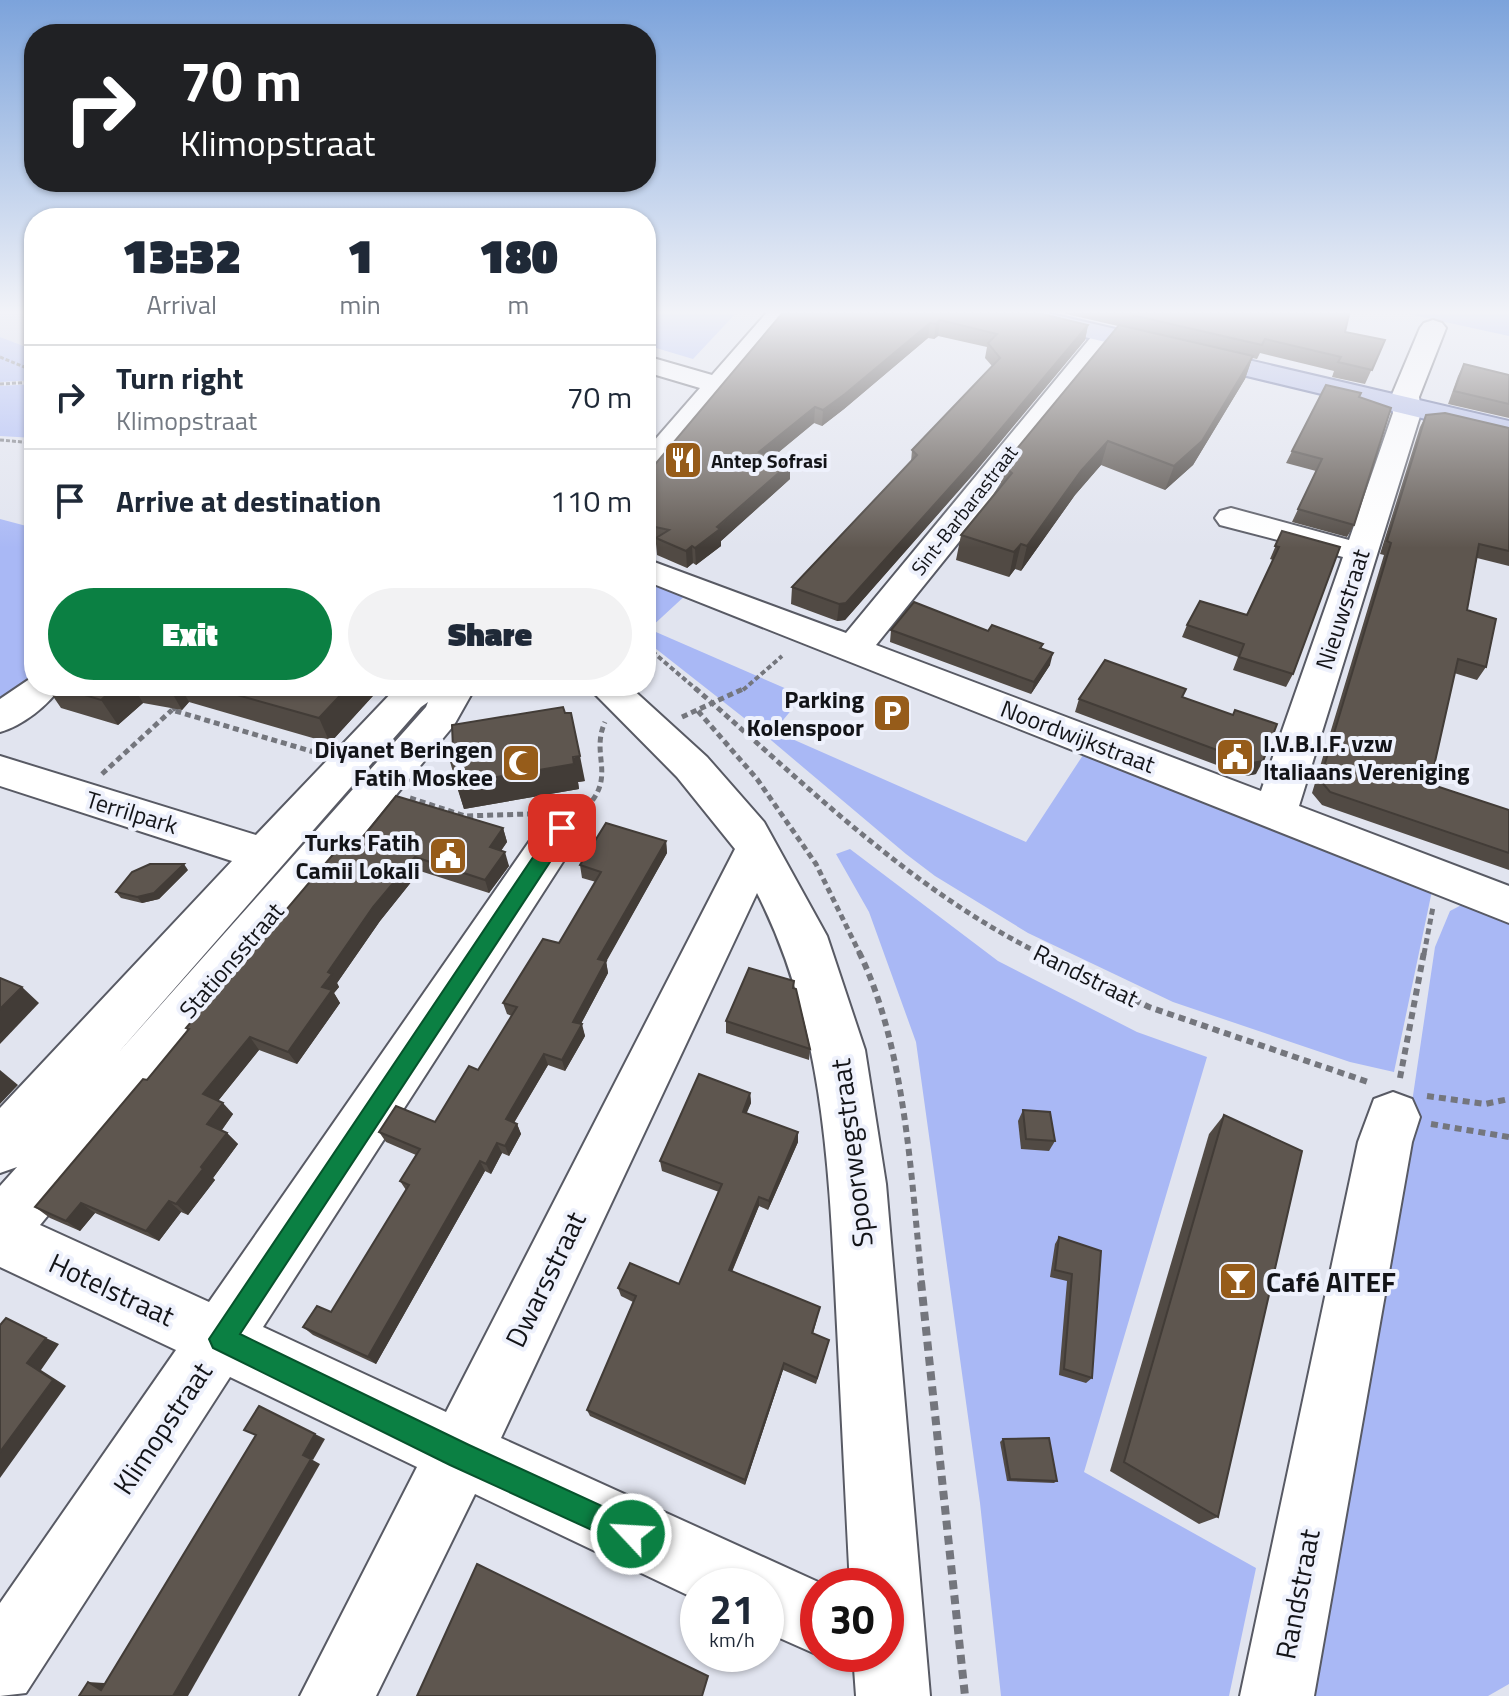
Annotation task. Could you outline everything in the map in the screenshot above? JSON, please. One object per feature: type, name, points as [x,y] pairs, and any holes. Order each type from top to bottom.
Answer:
[{"type":"main road","points":[[1342,389],[1509,430]]},
{"type":"street","points":[[656,425],[699,389]]},
{"type":"street","points":[[656,455],[702,389]]},
{"type":"street","name":"Sint-Barbarastraat","points":[[853,649],[968,510],[1051,389]]},
{"type":"street","name":"Nieuwstraat","points":[[1275,813],[1407,413],[1405,397],[1408,389]]},
{"type":"street","points":[[1231,518],[1360,554]]},
{"type":"street","name":"Noordwijkstraat","points":[[656,573],[1509,905]]},
{"type":"street","points":[[0,719],[29,696]]},
{"type":"street","name":"Stationsstraat","points":[[0,1229],[363,775],[410,696]]},
{"type":"street","name":"Stationsstraat","points":[[0,1147],[264,854],[440,716],[451,696]]},
{"type":"street","name":"Spoorwegstraat","points":[[616,696],[692,767],[749,834],[803,936],[839,1050],[858,1184],[883,1568]]},
{"type":"street","name":"Terrilpark","points":[[0,771],[264,854]]},
{"type":"street","name":"Klimopstraat","points":[[0,1667],[222,1339],[558,818]]},
{"type":"street","name":"Dwarsstraat","points":[[337,1696],[459,1455],[750,861]]},
{"type":"street","name":"Randstraat","points":[[1277,1696],[1385,1142],[1397,1097]]},
{"type":"street","name":"Hotelstraat","points":[[0,1237],[222,1339],[459,1455],[707,1568]]},
{"type":"path","points":[[0,440],[24,442]]},
{"type":"path","name":"Randstraat","points":[[656,655],[858,830],[946,898],[1035,951],[1149,1007],[1397,1097]]},
{"type":"path","points":[[690,714],[740,693],[782,656]]},
{"type":"path","points":[[78,796],[175,708],[363,775],[465,816],[558,818],[584,810],[601,790],[601,727],[612,696]]},
{"type":"path","points":[[1397,1097],[1439,877]]},
{"type":"path","points":[[1397,1097],[1485,1104],[1509,1099]]},
{"type":"path","points":[[1397,1097],[1509,1137]]},
{"type":"shaded area","points":[[0,389],[24,389],[24,437],[0,436]]},
{"type":"shaded area","points":[[0,519],[24,525],[24,686],[0,704]]},
{"type":"shaded area","points":[[656,581],[688,593],[656,623]]},
{"type":"shaded area","points":[[656,632],[803,696],[774,731],[1026,842],[1087,749],[1433,886],[1394,1072],[1350,1062],[1173,1002],[1028,933],[935,876],[656,649]]},
{"type":"shaded area","points":[[850,849],[998,961],[1137,1032],[1207,1057],[1084,1472],[1256,1568],[1229,1696],[1001,1696],[980,1503],[916,1042],[869,912],[836,854]]},
{"type":"shaded area","points":[[1469,901],[1509,917],[1509,1684],[1488,1696],[1307,1696],[1399,1190],[1435,947],[1450,911]]},
{"type":"building","points":[[718,389],[851,389],[823,410],[815,407],[759,452],[790,463],[717,527],[720,529],[695,548],[692,546],[686,551],[656,538],[669,530],[656,527],[656,463]]},
{"type":"building","points":[[970,389],[1034,389],[846,603],[839,604],[792,587],[917,455],[912,450]]},
{"type":"building","points":[[1066,389],[1233,389],[1202,441],[1174,466],[1108,441],[1081,471],[1027,546],[1021,544],[1014,552],[961,535],[1012,473],[1004,466]]},
{"type":"building","points":[[1324,389],[1361,393],[1359,397],[1391,408],[1354,525],[1298,509],[1322,459],[1292,451]]},
{"type":"building","points":[[1509,389],[1509,404],[1454,391]]},
{"type":"building","points":[[1445,413],[1509,428],[1509,551],[1479,544],[1467,610],[1496,619],[1486,667],[1458,659],[1430,784],[1509,810],[1509,853],[1330,792],[1320,780],[1426,415]]},
{"type":"building","points":[[1282,531],[1340,547],[1293,674],[1239,657],[1244,644],[1187,625],[1200,601],[1247,615],[1279,547],[1275,546]]},
{"type":"building","points":[[914,602],[988,631],[992,625],[1043,644],[1040,648],[1053,653],[1034,682],[891,630]]},
{"type":"building","points":[[1105,660],[1186,689],[1182,697],[1233,715],[1235,710],[1277,724],[1263,761],[1252,763],[1079,699]]},
{"type":"building","points":[[241,696],[340,696],[319,718]]},
{"type":"building","points":[[563,707],[565,713],[571,713],[580,756],[573,757],[574,764],[456,784],[455,763],[448,755],[453,748],[452,725]]},
{"type":"building","points":[[396,796],[503,828],[490,847],[505,852],[485,880],[415,857],[373,907],[328,972],[332,974],[322,987],[332,990],[288,1052],[250,1037],[203,1094],[223,1103],[207,1124],[227,1133],[176,1204],[169,1201],[146,1231],[81,1203],[66,1221],[35,1207],[143,1079],[147,1080],[189,1029],[186,1028],[347,838],[359,842]]},
{"type":"building","points":[[606,823],[666,841],[598,959],[606,961],[573,1022],[582,1024],[562,1060],[544,1054],[506,1119],[517,1124],[505,1146],[497,1143],[486,1164],[480,1161],[368,1357],[303,1327],[317,1306],[331,1312],[409,1185],[400,1181],[420,1149],[379,1132],[396,1106],[435,1122],[469,1066],[478,1070],[517,1007],[503,1003],[543,939],[559,943],[601,872],[580,865]]},
{"type":"building","points":[[150,864],[184,864],[154,893],[137,897],[116,892],[132,872]]},
{"type":"building","points":[[749,968],[794,981],[793,988],[796,989],[810,1049],[726,1021]]},
{"type":"building","points":[[0,978],[22,987],[0,1009]]},
{"type":"building","points":[[699,1074],[750,1093],[743,1112],[798,1132],[769,1201],[759,1197],[729,1270],[820,1307],[812,1333],[829,1340],[817,1378],[784,1363],[745,1480],[587,1410],[636,1296],[618,1288],[630,1263],[679,1284],[722,1184],[660,1161]]},
{"type":"building","points":[[1023,1110],[1050,1112],[1055,1141],[1026,1139]]},
{"type":"building","points":[[1224,1115],[1302,1151],[1218,1517],[1124,1462]]},
{"type":"building","points":[[1059,1237],[1101,1251],[1092,1378],[1064,1369],[1072,1274],[1055,1270]]},
{"type":"building","points":[[6,1318],[46,1338],[27,1363],[53,1380],[0,1452],[0,1325]]},
{"type":"building","points":[[259,1406],[315,1434],[303,1455],[311,1459],[173,1696],[79,1696],[88,1682],[101,1690],[256,1435],[244,1430]]},
{"type":"building","points":[[1049,1438],[1057,1481],[1010,1479],[1003,1439]]},
{"type":"building","points":[[477,1564],[680,1662],[680,1672],[700,1672],[708,1676],[702,1696],[417,1696]]},
{"type":"place","name":"Antep Sofrasi","points":[[683,460]]},
{"type":"place","name":"Parking Kolenspoor","points":[[892,713]]},
{"type":"place","name":"I.V.B.I.F. vzw Italiaans Vereniging","points":[[1235,757]]},
{"type":"place","name":"Diyanet Beringen Fatih Moskee","points":[[521,763]]},
{"type":"place","name":"Turks Fatih Camii Lokali","points":[[448,856]]},
{"type":"place","name":"Café AITEF","points":[[1238,1281]]},
{"type":"route","points":[[562,828],[222,1339],[459,1455],[631,1534]]}]
